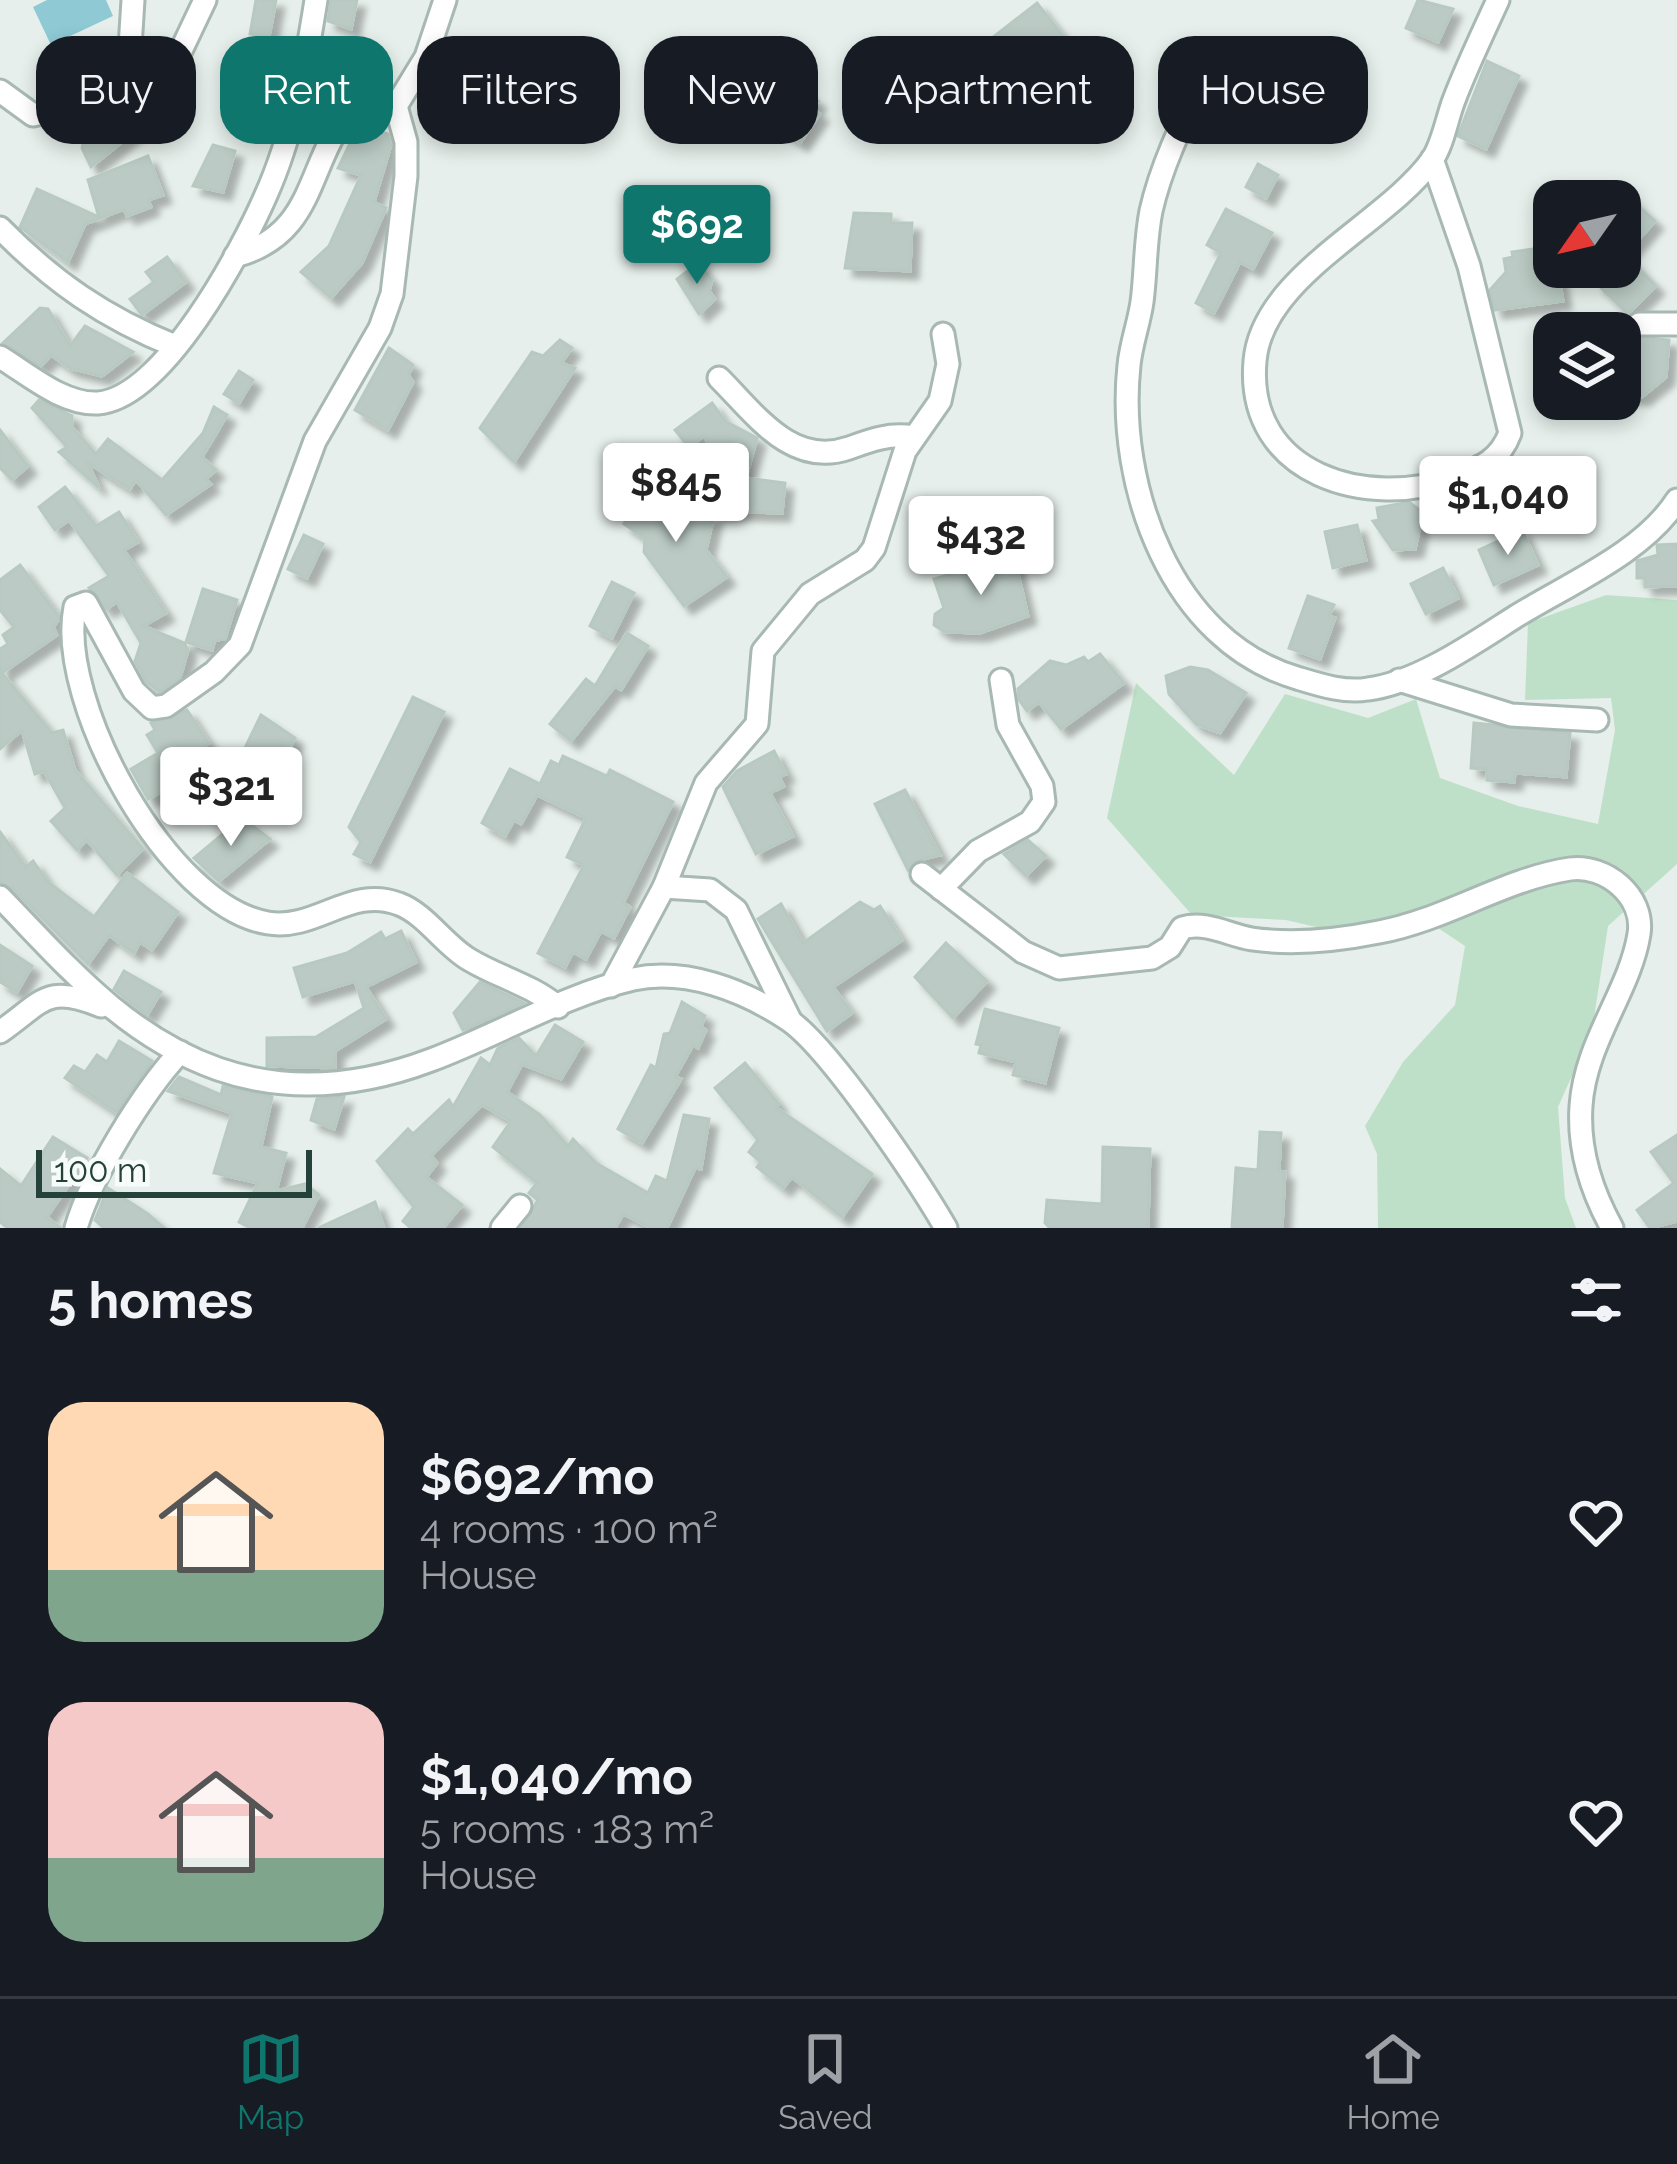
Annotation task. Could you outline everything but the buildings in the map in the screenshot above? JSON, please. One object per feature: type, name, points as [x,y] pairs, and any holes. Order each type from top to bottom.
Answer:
[{"type":"street","points":[[128,36],[133,0]]},
{"type":"street","points":[[188,36],[205,0]]},
{"type":"street","points":[[0,357],[54,391],[98,403],[128,393],[175,346],[235,256],[268,193],[309,47],[316,0]]},
{"type":"street","points":[[445,0],[426,57],[396,106],[406,142],[392,294],[380,328],[315,441],[240,645],[214,673],[166,706],[152,708],[134,691],[86,603],[78,604],[73,612],[75,644],[99,731],[128,796],[179,870],[209,896],[244,917],[284,925],[324,916],[348,902],[376,898],[403,905],[473,963],[535,988],[558,1007]]},
{"type":"street","points":[[1432,159],[1469,266],[1510,433],[1504,450],[1484,466],[1407,492],[1363,491],[1295,461],[1263,420],[1255,362],[1263,326],[1293,289],[1432,159],[1498,0]]},
{"type":"street","points":[[0,91],[36,114]]},
{"type":"street","points":[[235,256],[256,251],[290,226],[331,136],[358,102],[396,106]]},
{"type":"street","points":[[1174,144],[1151,212],[1129,365],[1129,424],[1138,488],[1161,555],[1198,614],[1228,643],[1276,672],[1333,689],[1369,689],[1399,680],[1498,628],[1648,534],[1677,500]]},
{"type":"street","points":[[0,228],[61,287],[126,326],[175,346]]},
{"type":"street","points":[[1641,324],[1677,325]]},
{"type":"street","points":[[611,986],[664,887],[706,783],[757,724],[763,651],[810,594],[865,560],[874,548],[913,437],[934,416],[945,383],[943,334]]},
{"type":"street","points":[[719,378],[798,451],[817,457],[878,437],[913,437]]},
{"type":"street","points":[[941,889],[978,851],[1030,822],[1044,802],[1042,786],[1008,725],[1001,680]]},
{"type":"street","points":[[1399,680],[1510,715],[1597,720]]},
{"type":"street","points":[[922,874],[1034,960],[1070,970],[1159,956],[1179,931],[1195,925],[1252,939],[1350,937],[1412,925],[1566,870],[1608,876],[1630,898],[1639,935],[1591,1056],[1581,1106],[1584,1158],[1612,1228]]},
{"type":"street","points":[[664,887],[710,890],[736,910],[790,1020],[889,1141],[946,1228]]},
{"type":"street","points":[[0,897],[112,1011]]},
{"type":"street","points":[[0,1032],[50,995],[67,992],[112,1011],[179,1052],[262,1080],[349,1083],[392,1075],[611,986],[661,975],[704,979],[790,1020]]},
{"type":"street","points":[[77,1228],[94,1178],[156,1078],[179,1052]]},
{"type":"street","points":[[502,1228],[520,1206]]},
{"type":"green space","points":[[1606,595],[1677,600],[1677,864],[1608,926],[1592,1031],[1558,1107],[1565,1198],[1576,1228],[1378,1228],[1377,1154],[1365,1126],[1403,1062],[1455,1005],[1465,946],[1411,910],[1376,941],[1286,920],[1192,915],[1107,818],[1136,683],[1234,775],[1285,694],[1368,718],[1416,699],[1440,778],[1518,806],[1598,824],[1615,730],[1611,698],[1525,700],[1528,623]]},
{"type":"water","points":[[47,0],[106,0],[113,16],[70,36],[47,36],[33,7]]}]
